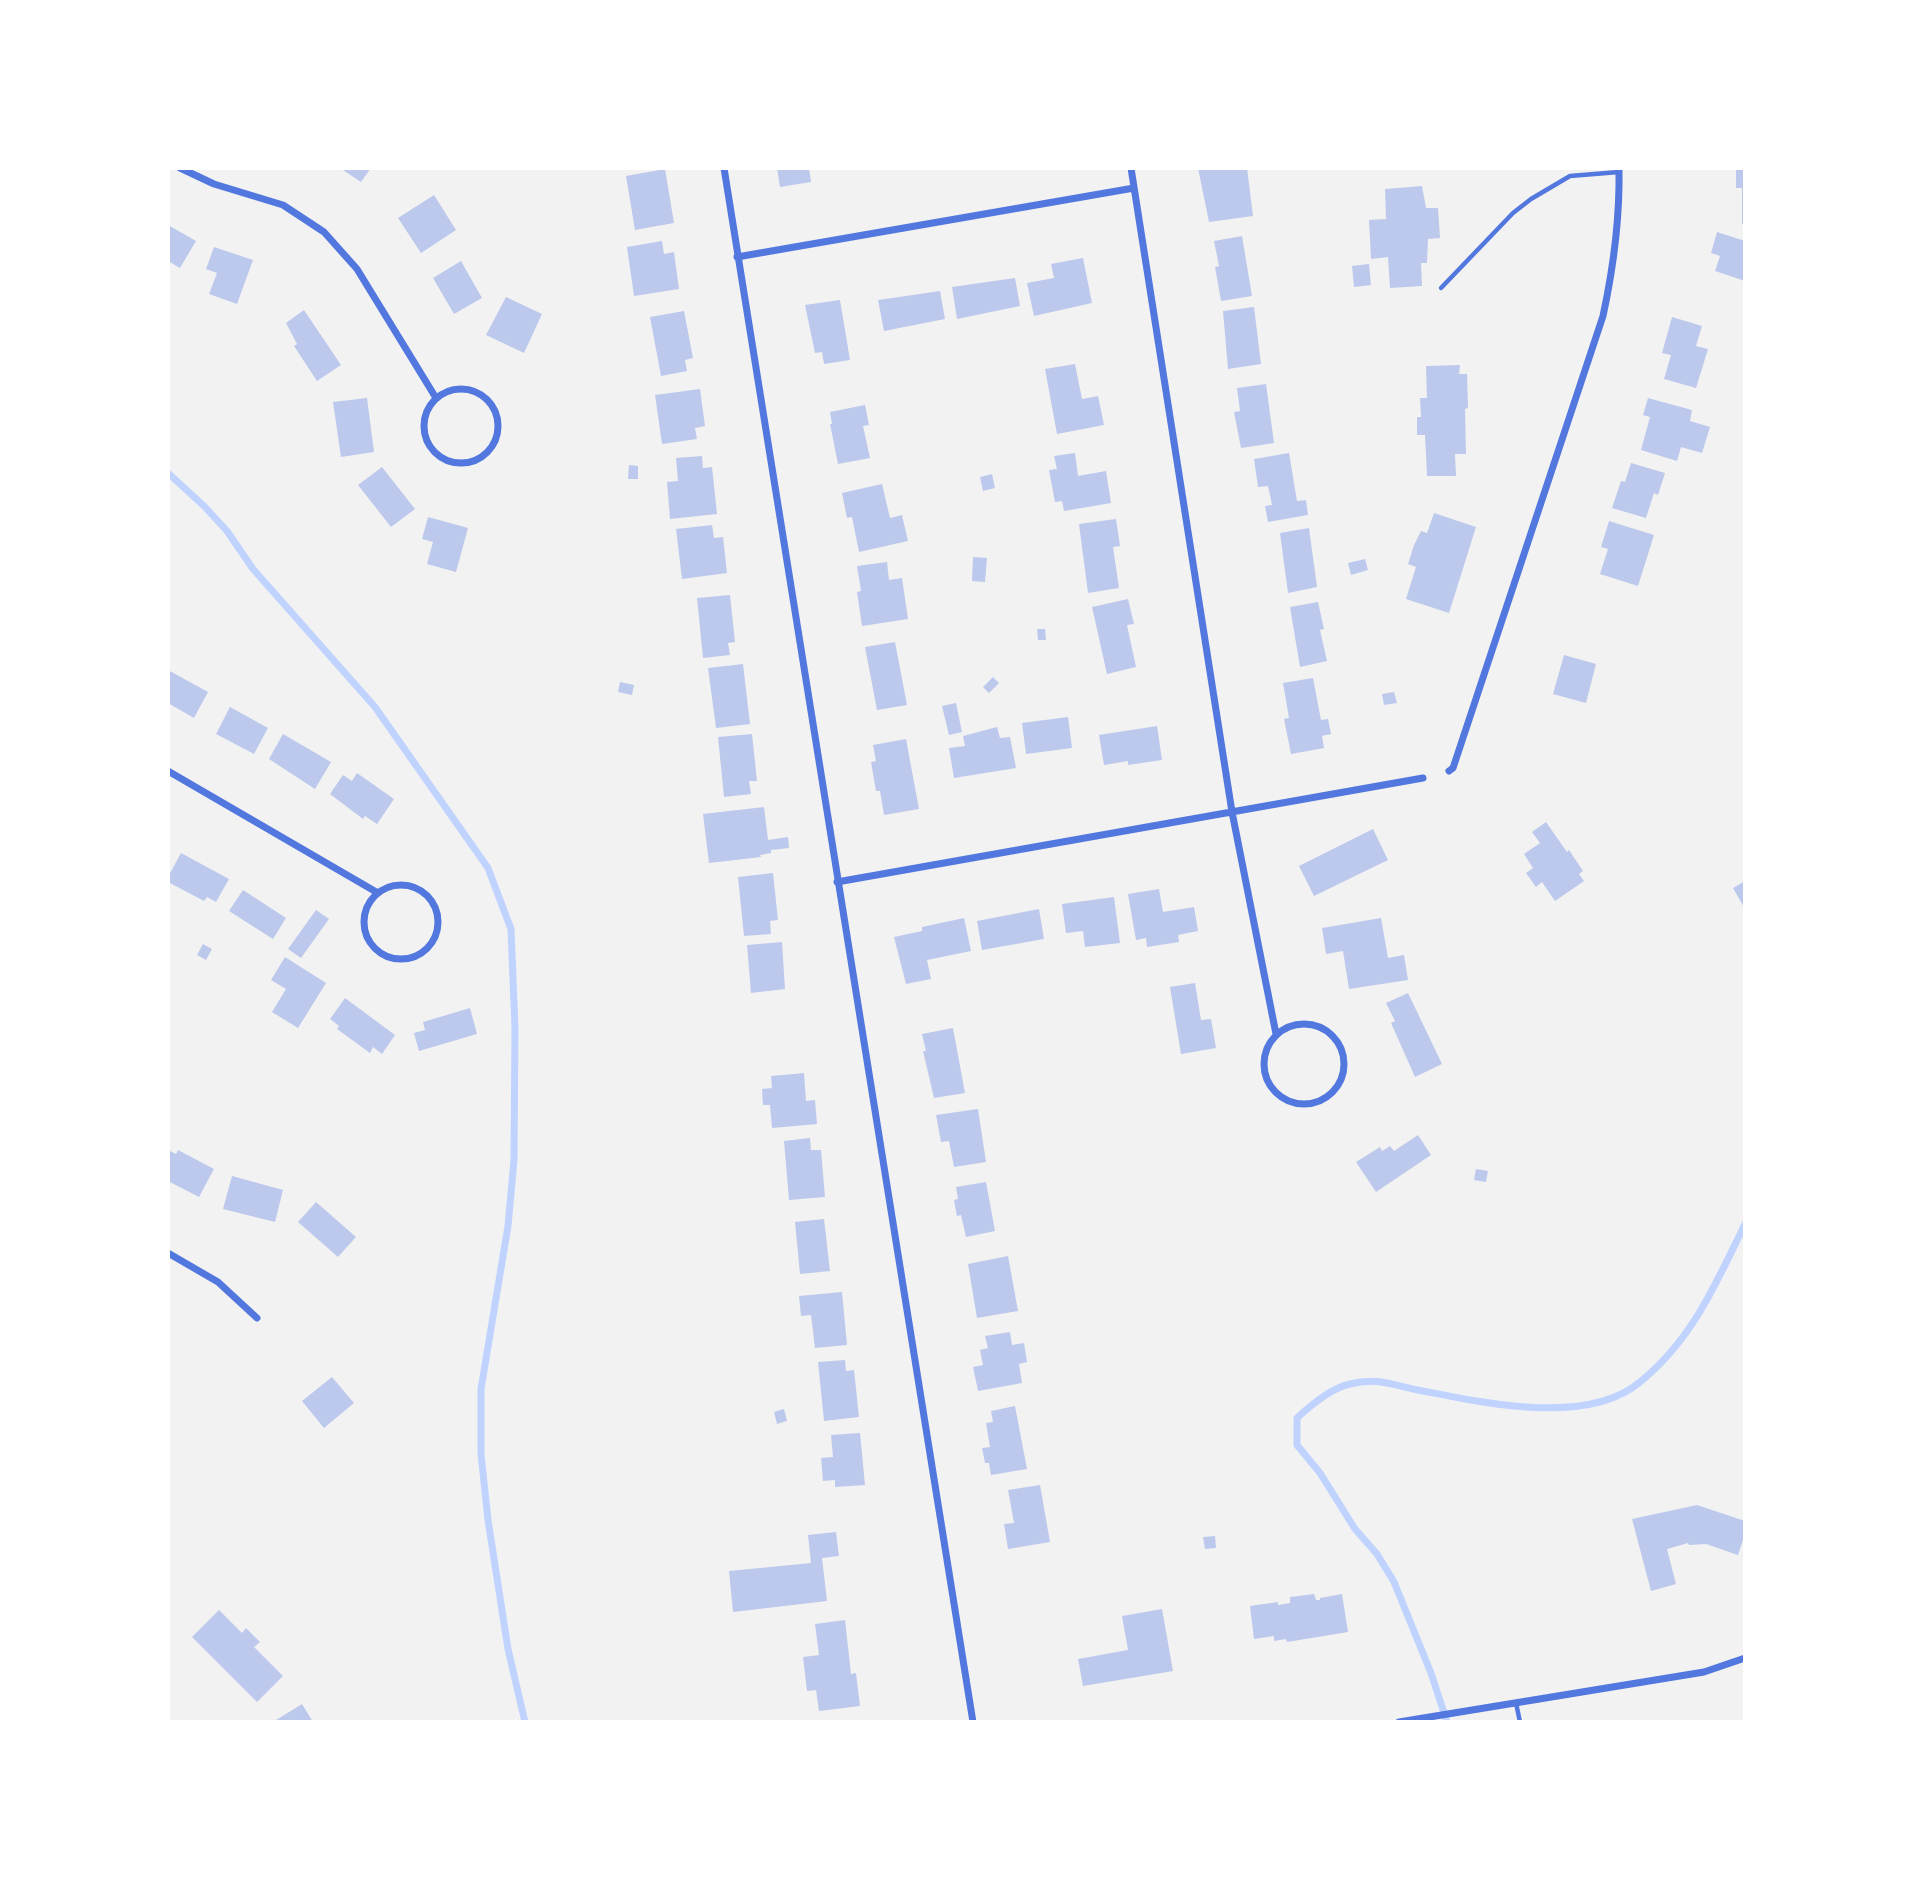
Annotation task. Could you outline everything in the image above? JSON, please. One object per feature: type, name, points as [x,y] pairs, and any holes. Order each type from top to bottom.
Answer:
[{"type":"street","points":[[180,168],[214,184],[283,205],[324,232],[357,269],[436,398]]},
{"type":"street","points":[[724,168],[972,1722]]},
{"type":"street","points":[[1131,168],[1232,812],[1276,1034],[1268,1045],[1264,1072],[1269,1085],[1279,1096],[1290,1102],[1304,1105],[1330,1096],[1338,1086],[1345,1061],[1342,1048],[1335,1037],[1325,1029],[1299,1023],[1276,1034]]},
{"type":"street","points":[[1449,771],[1453,768],[1603,316],[1615,262],[1620,208],[1619,170]]},
{"type":"street","points":[[737,257],[1134,188]]},
{"type":"street","points":[[458,389],[481,394],[490,402],[499,424],[498,435],[485,456],[461,464],[448,462],[437,455],[429,445],[424,421],[428,408],[436,398],[458,389]]},
{"type":"street","points":[[168,771],[378,893]]},
{"type":"street","points":[[837,882],[1423,778]]},
{"type":"street","points":[[389,887],[413,887],[424,893],[432,902],[438,926],[435,938],[418,956],[406,960],[394,959],[373,947],[366,937],[363,925],[365,913],[378,893],[389,887]]},
{"type":"street","points":[[168,1253],[218,1282],[257,1318]]},
{"type":"street","points":[[1399,1722],[1704,1672],[1745,1658]]},
{"type":"lane","points":[[1441,288],[1513,213],[1531,199],[1570,176],[1619,170]]},
{"type":"lane","points":[[1516,1703],[1520,1722]]},
{"type":"building","points":[[340,168],[371,168],[361,182]]},
{"type":"building","points":[[777,168],[809,168],[811,182],[780,187]]},
{"type":"building","points":[[1198,168],[1247,168],[1253,216],[1209,222]]},
{"type":"building","points":[[1736,168],[1745,168],[1745,224],[1742,224],[1742,188],[1736,188]]},
{"type":"building","points":[[665,169],[674,223],[635,230],[626,176]]},
{"type":"building","points":[[1422,186],[1426,208],[1438,208],[1440,238],[1428,239],[1427,263],[1421,263],[1422,286],[1390,288],[1388,257],[1371,259],[1369,220],[1386,219],[1385,189]]},
{"type":"building","points":[[434,195],[456,230],[421,253],[398,218]]},
{"type":"building","points":[[168,225],[196,241],[180,268],[168,261]]},
{"type":"building","points":[[1717,232],[1745,241],[1745,281],[1715,271],[1720,256],[1711,253]]},
{"type":"building","points":[[1242,236],[1252,296],[1221,301],[1214,241]]},
{"type":"building","points":[[662,241],[664,254],[674,252],[679,289],[634,296],[627,247]]},
{"type":"building","points":[[214,247],[253,260],[237,304],[209,294],[217,273],[206,269]]},
{"type":"building","points":[[1083,258],[1092,303],[1034,316],[1027,283],[1054,278],[1051,264]]},
{"type":"building","points":[[461,261],[482,298],[454,314],[433,278]]},
{"type":"building","points":[[1369,264],[1371,285],[1354,287],[1352,266]]},
{"type":"building","points":[[1015,278],[1020,306],[957,319],[952,287]]},
{"type":"building","points":[[940,291],[945,319],[884,331],[878,300]]},
{"type":"building","points":[[506,297],[542,314],[524,353],[486,335]]},
{"type":"building","points":[[840,300],[850,360],[824,364],[822,352],[815,353],[805,305]]},
{"type":"building","points":[[1254,307],[1261,364],[1228,369],[1223,311]]},
{"type":"building","points":[[304,310],[341,365],[317,381],[294,346],[297,344],[286,323]]},
{"type":"building","points":[[684,311],[693,358],[685,360],[687,371],[661,376],[650,317]]},
{"type":"building","points":[[1672,317],[1702,326],[1696,346],[1708,349],[1696,388],[1664,379],[1671,355],[1662,353]]},
{"type":"building","points":[[1075,364],[1082,399],[1098,396],[1104,425],[1057,434],[1045,369]]},
{"type":"building","points":[[1460,365],[1459,374],[1467,374],[1466,454],[1455,454],[1456,476],[1427,476],[1425,435],[1417,435],[1417,417],[1421,417],[1420,398],[1427,398],[1426,366]]},
{"type":"building","points":[[1266,384],[1274,443],[1241,448],[1234,412],[1240,411],[1237,388]]},
{"type":"building","points":[[700,389],[705,426],[695,428],[697,439],[662,444],[655,395]]},
{"type":"building","points":[[367,398],[374,452],[341,457],[333,402]]},
{"type":"building","points":[[1648,398],[1692,410],[1690,421],[1710,427],[1702,453],[1681,447],[1677,461],[1641,450],[1650,417],[1643,415]]},
{"type":"building","points":[[865,405],[869,425],[863,426],[870,458],[838,464],[830,412]]},
{"type":"building","points":[[1075,453],[1078,476],[1106,471],[1111,503],[1064,511],[1062,501],[1055,502],[1049,470],[1057,469],[1054,456]]},
{"type":"building","points":[[1289,453],[1297,501],[1306,500],[1308,515],[1268,522],[1265,506],[1272,505],[1268,486],[1258,487],[1254,459]]},
{"type":"building","points":[[702,456],[703,468],[712,467],[717,514],[670,519],[667,482],[678,481],[676,458]]},
{"type":"building","points":[[1631,463],[1665,473],[1658,495],[1654,493],[1646,518],[1612,508],[1621,481],[1625,482]]},
{"type":"building","points":[[629,465],[638,466],[638,479],[628,479]]},
{"type":"building","points":[[382,467],[415,509],[391,527],[358,485]]},
{"type":"building","points":[[992,474],[995,488],[983,491],[980,477]]},
{"type":"building","points":[[882,484],[890,518],[902,515],[908,541],[859,552],[852,517],[847,518],[842,493]]},
{"type":"building","points":[[1434,513],[1476,527],[1449,613],[1406,599],[1416,567],[1408,564],[1414,545],[1421,531],[1427,533]]},
{"type":"building","points":[[428,517],[468,528],[456,572],[427,564],[433,542],[422,539]]},
{"type":"building","points":[[1116,519],[1120,546],[1113,547],[1119,588],[1088,593],[1079,524]]},
{"type":"building","points":[[1609,521],[1654,535],[1638,586],[1600,574],[1608,549],[1601,547]]},
{"type":"building","points":[[712,525],[714,538],[723,537],[727,573],[682,579],[676,529]]},
{"type":"building","points":[[1309,528],[1317,587],[1288,593],[1280,533]]},
{"type":"building","points":[[973,557],[987,558],[985,582],[972,581]]},
{"type":"building","points":[[1365,559],[1368,570],[1351,575],[1348,563]]},
{"type":"building","points":[[887,562],[889,580],[902,578],[908,619],[862,626],[857,592],[861,591],[857,566]]},
{"type":"building","points":[[730,595],[735,642],[728,643],[730,655],[703,658],[697,598]]},
{"type":"building","points":[[1128,599],[1134,624],[1127,625],[1136,667],[1107,674],[1092,607]]},
{"type":"building","points":[[1318,602],[1324,629],[1320,630],[1327,661],[1300,667],[1290,607]]},
{"type":"building","points":[[1037,629],[1045,629],[1046,640],[1038,640]]},
{"type":"building","points":[[895,642],[907,705],[877,710],[865,647]]},
{"type":"building","points":[[1564,655],[1596,664],[1586,703],[1553,694]]},
{"type":"building","points":[[743,664],[750,724],[716,728],[708,668]]},
{"type":"building","points":[[168,670],[208,692],[194,718],[168,703]]},
{"type":"building","points":[[993,677],[999,683],[989,693],[983,687]]},
{"type":"building","points":[[1313,678],[1321,720],[1328,719],[1331,734],[1322,736],[1324,748],[1291,754],[1284,719],[1289,718],[1283,683]]},
{"type":"building","points":[[620,682],[634,685],[632,695],[618,692]]},
{"type":"building","points":[[1394,692],[1397,703],[1384,705],[1382,694]]},
{"type":"building","points":[[956,703],[962,732],[949,735],[942,706]]},
{"type":"building","points":[[230,707],[268,728],[254,754],[216,734]]},
{"type":"building","points":[[1068,717],[1072,748],[1026,754],[1022,723]]},
{"type":"building","points":[[1157,726],[1162,760],[1104,765],[1099,735]]},
{"type":"building","points":[[997,727],[1000,738],[1010,737],[1016,768],[954,778],[949,748],[965,746],[963,736]]},
{"type":"building","points":[[283,734],[331,762],[315,789],[269,759]]},
{"type":"building","points":[[752,734],[757,781],[749,781],[751,794],[724,797],[718,737]]},
{"type":"building","points":[[906,739],[919,809],[884,815],[871,762],[876,761],[873,745]]},
{"type":"building","points":[[357,773],[394,799],[377,824],[365,816],[363,819],[330,794],[343,775],[352,781]]},
{"type":"building","points":[[764,807],[768,840],[788,837],[789,848],[771,850],[771,853],[760,855],[761,857],[709,863],[703,814]]},
{"type":"building","points":[[1546,822],[1583,871],[1579,874],[1584,881],[1555,901],[1542,882],[1536,887],[1526,873],[1533,868],[1524,854],[1540,843],[1532,832]]},
{"type":"building","points":[[1373,829],[1388,860],[1314,896],[1299,866]]},
{"type":"building","points":[[181,853],[229,879],[216,902],[207,897],[204,901],[168,882]]},
{"type":"building","points":[[773,873],[778,920],[770,921],[771,934],[744,936],[738,877]]},
{"type":"building","points":[[1745,881],[1745,909],[1733,888]]},
{"type":"building","points":[[1159,889],[1163,912],[1194,907],[1198,931],[1178,935],[1179,942],[1147,947],[1146,938],[1136,940],[1128,894]]},
{"type":"building","points":[[243,890],[286,918],[273,939],[229,911]]},
{"type":"building","points":[[1114,897],[1120,943],[1085,947],[1083,931],[1066,933],[1062,904]]},
{"type":"building","points":[[1039,909],[1044,939],[982,950],[977,921]]},
{"type":"building","points":[[316,910],[329,919],[301,958],[288,949]]},
{"type":"building","points":[[964,918],[971,951],[927,960],[931,979],[906,984],[894,937],[922,931],[922,927]]},
{"type":"building","points":[[1381,918],[1388,958],[1404,955],[1408,980],[1349,989],[1343,951],[1326,954],[1322,928]]},
{"type":"building","points":[[782,942],[785,989],[751,993],[747,945]]},
{"type":"building","points":[[203,944],[212,949],[206,960],[197,955]]},
{"type":"building","points":[[285,957],[326,983],[298,1028],[272,1012],[286,989],[271,980]]},
{"type":"building","points":[[1195,983],[1201,1020],[1211,1019],[1216,1048],[1181,1054],[1170,987]]},
{"type":"building","points":[[1408,993],[1442,1064],[1415,1077],[1391,1023],[1395,1021],[1386,1003]]},
{"type":"building","points":[[345,998],[395,1035],[382,1054],[373,1047],[370,1053],[337,1029],[339,1026],[330,1019]]},
{"type":"building","points":[[470,1008],[477,1034],[419,1051],[414,1033],[425,1030],[423,1022]]},
{"type":"building","points":[[953,1028],[965,1093],[934,1098],[923,1051],[926,1051],[922,1034]]},
{"type":"building","points":[[804,1073],[806,1101],[815,1100],[817,1124],[772,1128],[770,1105],[763,1105],[762,1089],[772,1088],[771,1076]]},
{"type":"building","points":[[978,1109],[986,1162],[954,1167],[949,1141],[941,1142],[936,1115]]},
{"type":"building","points":[[1418,1135],[1431,1155],[1376,1192],[1356,1162],[1380,1147],[1382,1151],[1390,1146],[1394,1151]]},
{"type":"building","points":[[810,1138],[811,1150],[821,1150],[825,1197],[789,1200],[784,1141]]},
{"type":"building","points":[[168,1150],[176,1154],[178,1150],[214,1169],[199,1197],[168,1181]]},
{"type":"building","points":[[1476,1169],[1488,1171],[1486,1182],[1474,1180]]},
{"type":"building","points":[[232,1176],[283,1190],[275,1222],[223,1209]]},
{"type":"building","points":[[986,1182],[995,1231],[966,1237],[961,1215],[957,1216],[954,1200],[958,1199],[956,1187]]},
{"type":"building","points":[[316,1202],[356,1237],[338,1257],[298,1222]]},
{"type":"building","points":[[824,1219],[830,1271],[800,1274],[795,1222]]},
{"type":"building","points":[[1008,1256],[1018,1311],[977,1318],[968,1264]]},
{"type":"building","points":[[842,1292],[847,1345],[815,1348],[811,1315],[801,1316],[799,1296]]},
{"type":"building","points":[[1010,1332],[1012,1345],[1024,1343],[1027,1362],[1019,1364],[1022,1383],[978,1391],[973,1367],[983,1365],[980,1350],[988,1348],[985,1336]]},
{"type":"building","points":[[845,1360],[846,1371],[854,1370],[859,1417],[824,1421],[818,1362]]},
{"type":"building","points":[[332,1377],[354,1403],[324,1428],[302,1401]]},
{"type":"building","points":[[1015,1406],[1027,1469],[991,1475],[982,1448],[990,1447],[986,1423],[993,1422],[991,1411]]},
{"type":"building","points":[[784,1409],[787,1421],[777,1424],[774,1412]]},
{"type":"building","points":[[860,1433],[865,1485],[835,1487],[835,1480],[823,1481],[821,1458],[833,1457],[831,1435]]},
{"type":"building","points":[[1040,1485],[1050,1542],[1008,1549],[1004,1524],[1014,1523],[1008,1490]]},
{"type":"building","points":[[1697,1505],[1745,1521],[1745,1534],[1738,1555],[1706,1544],[1688,1543],[1667,1549],[1676,1584],[1651,1591],[1632,1519]]},
{"type":"building","points":[[836,1532],[839,1556],[822,1558],[827,1601],[733,1612],[729,1571],[811,1563],[808,1535]]},
{"type":"building","points":[[1215,1536],[1216,1548],[1205,1549],[1203,1537]]},
{"type":"building","points":[[1314,1594],[1316,1600],[1320,1600],[1342,1594],[1348,1632],[1287,1642],[1286,1639],[1274,1641],[1274,1636],[1254,1639],[1250,1606],[1290,1603],[1290,1597]]},
{"type":"building","points":[[1162,1609],[1173,1671],[1083,1686],[1078,1659],[1128,1650],[1122,1616]]},
{"type":"building","points":[[219,1610],[242,1633],[246,1628],[260,1642],[254,1647],[283,1676],[257,1702],[192,1637]]},
{"type":"building","points":[[845,1620],[851,1674],[856,1673],[860,1706],[819,1711],[816,1690],[807,1691],[803,1657],[819,1655],[815,1624]]},
{"type":"building","points":[[302,1704],[313,1722],[273,1722]]},
{"type":"waterway","points":[[168,473],[227,531],[253,569],[375,707],[488,868],[511,929],[515,1028],[514,1160],[508,1226],[481,1389],[481,1454],[488,1520],[508,1649],[525,1722]]},
{"type":"waterway","points":[[1447,1722],[1431,1673],[1394,1582],[1377,1554],[1355,1529],[1320,1473],[1297,1445],[1297,1418],[1336,1389],[1368,1381],[1501,1405],[1532,1407],[1592,1404],[1618,1396],[1640,1382],[1659,1365],[1689,1329],[1713,1289],[1745,1224]]}]
